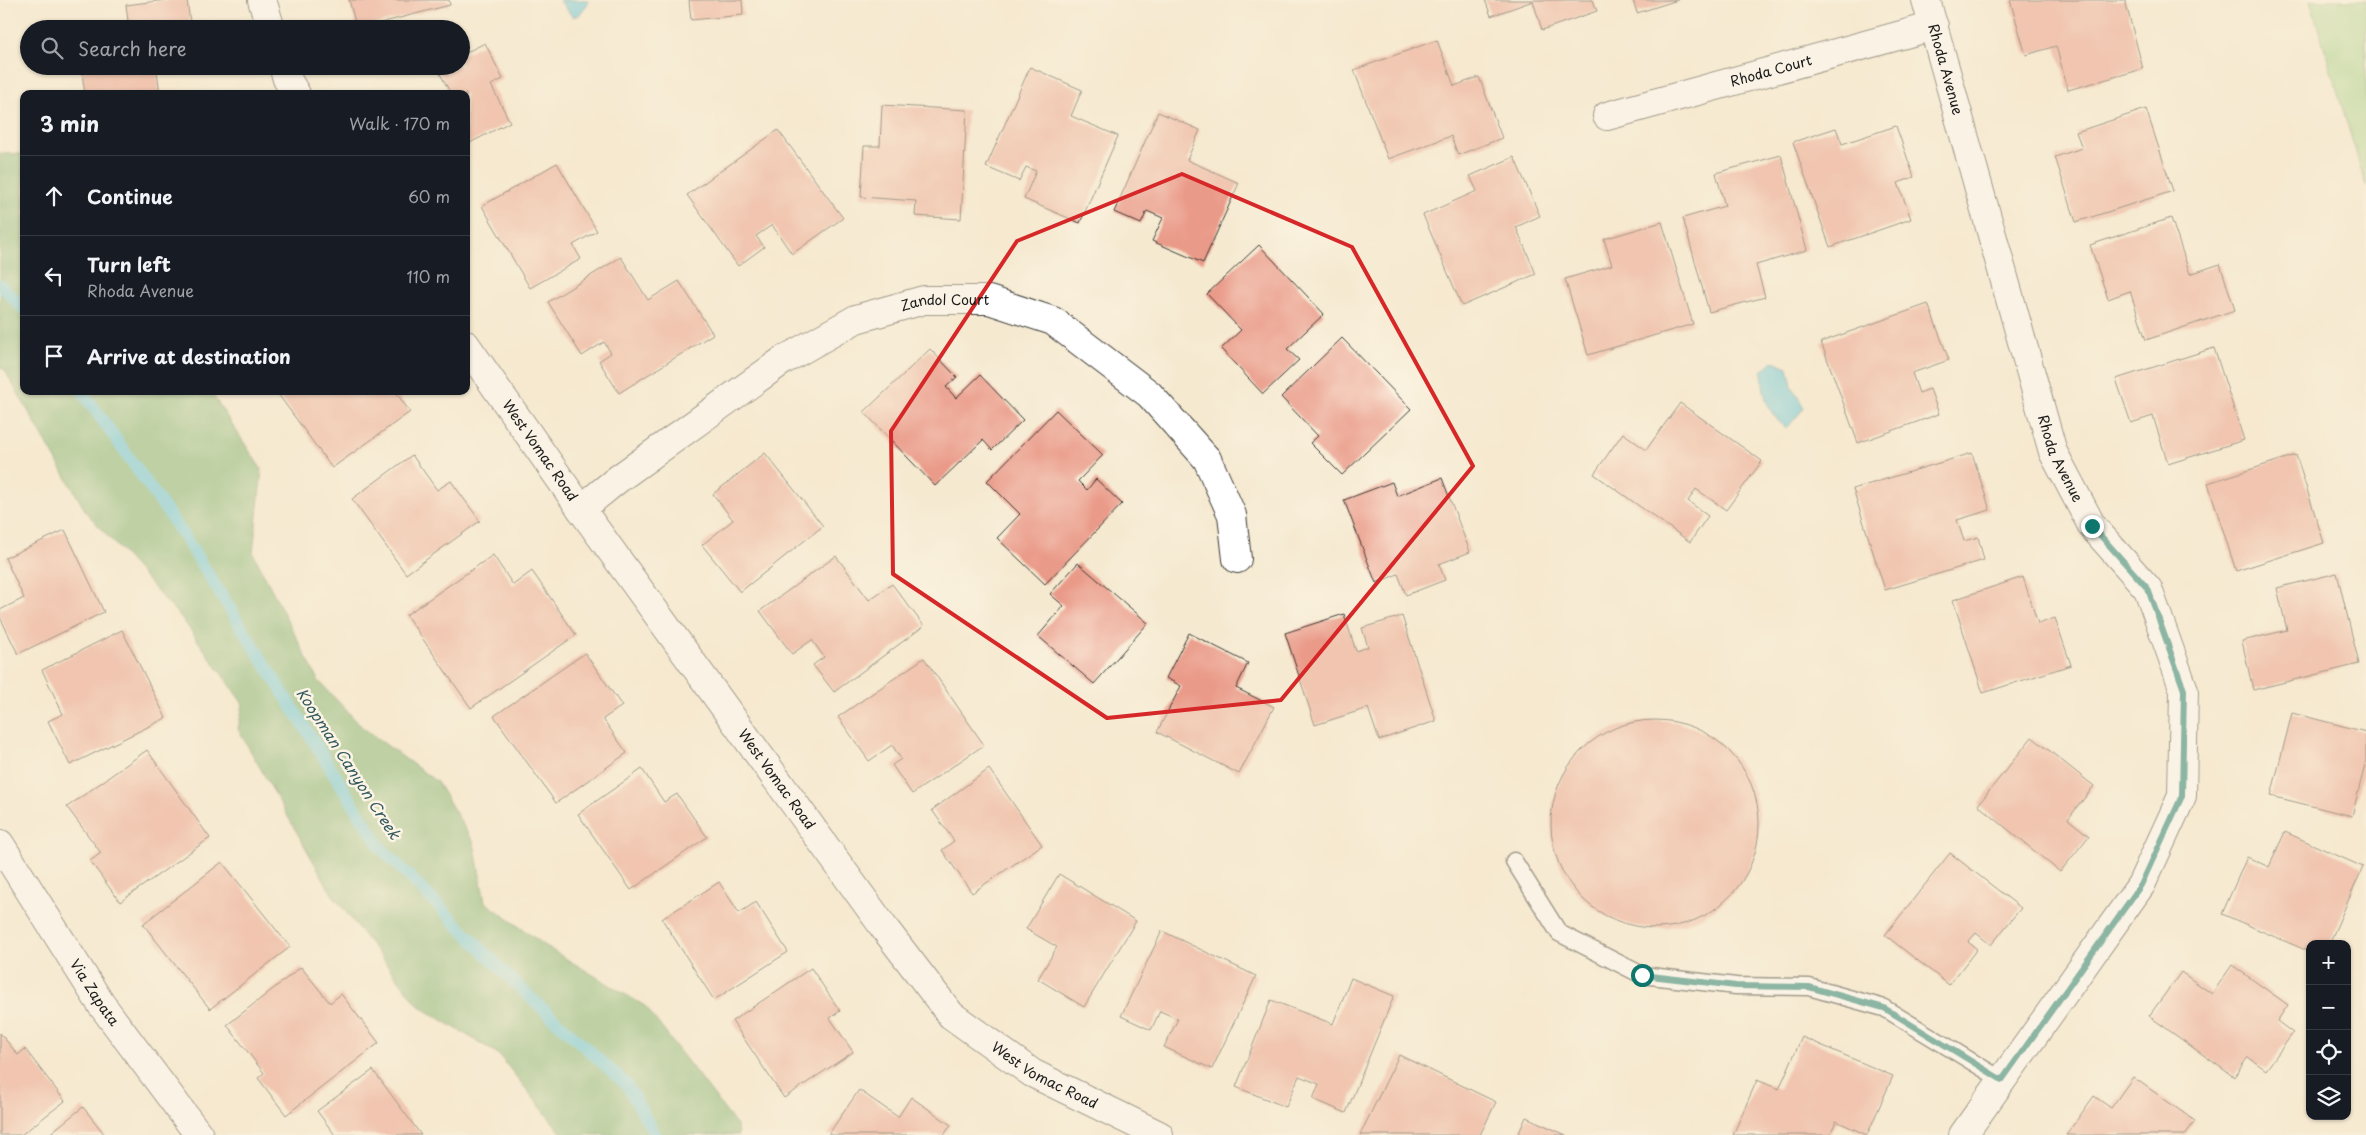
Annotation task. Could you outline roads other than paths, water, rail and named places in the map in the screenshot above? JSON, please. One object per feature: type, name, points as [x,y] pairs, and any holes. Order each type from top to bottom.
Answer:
[{"type":"street","points":[[262,0],[268,20]]},
{"type":"street","name":"Rhoda Avenue","points":[[1926,0],[2053,452],[2092,526],[2148,589],[2184,690],[2182,796],[2141,885],[1963,1135]]},
{"type":"street","name":"Rhoda Court","points":[[1607,116],[1934,26]]},
{"type":"street","points":[[286,75],[294,90]]},
{"type":"street","name":"Zandol Court","points":[[581,509],[618,479],[782,361],[856,319],[924,300],[989,300],[1053,321],[1149,394],[1207,459],[1232,515],[1237,559]]},
{"type":"street","name":"West Vomac Road","points":[[470,351],[581,509],[885,929],[951,1014],[1032,1073],[1159,1135]]},
{"type":"street","name":"Via Zapata","points":[[0,844],[101,1004],[199,1135]]},
{"type":"lane","points":[[1514,861],[1559,933],[1642,975],[1736,986],[1809,987],[1884,1008],[2002,1080]]},
{"type":"water","points":[[559,0],[588,0],[587,5],[578,16],[572,16]]},
{"type":"water","points":[[1773,361],[1788,367],[1792,386],[1804,408],[1787,428],[1775,417],[1765,396],[1762,371]]},
{"type":"waterway","name":"Koopman Canyon Creek","points":[[0,285],[20,305]]},
{"type":"waterway","name":"Koopman Canyon Creek","points":[[85,395],[182,533],[381,848],[518,986],[627,1085],[655,1135]]}]
